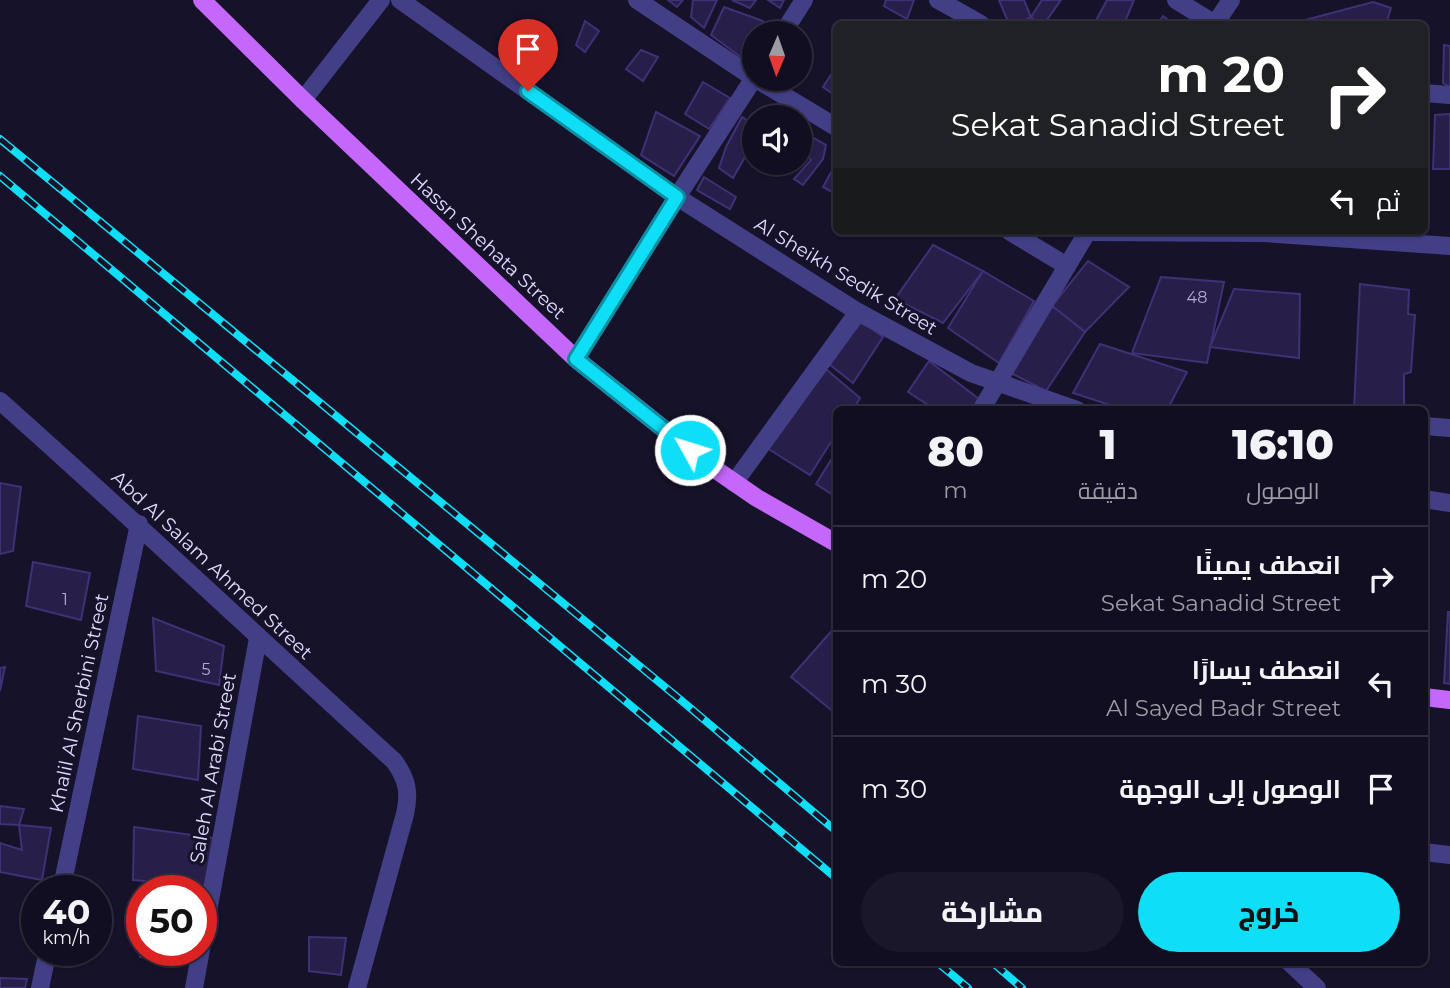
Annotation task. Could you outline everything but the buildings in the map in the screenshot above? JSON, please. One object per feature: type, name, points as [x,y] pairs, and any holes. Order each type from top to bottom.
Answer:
[{"type":"main road","name":"Hassn Shehata Street","points":[[202,0],[303,100],[576,359],[734,483],[833,541]]},
{"type":"main road","points":[[1428,697],[1450,700]]},
{"type":"street","points":[[303,100],[381,0]]},
{"type":"street","name":"Al Sheikh Sedik Street","points":[[400,0],[677,197],[858,312],[971,373],[1065,406]]},
{"type":"street","points":[[637,0],[742,69]]},
{"type":"street","points":[[791,21],[804,0]]},
{"type":"street","points":[[938,0],[976,21]]},
{"type":"street","points":[[1176,0],[1210,21]]},
{"type":"street","points":[[1217,21],[1231,0]]},
{"type":"street","points":[[576,359],[746,91]]},
{"type":"street","points":[[776,91],[833,125]]},
{"type":"street","points":[[1428,93],[1450,95]]},
{"type":"street","points":[[1016,235],[1067,266]]},
{"type":"street","points":[[983,406],[1086,235]]},
{"type":"street","points":[[1293,235],[1450,246]]},
{"type":"street","points":[[734,483],[858,312]]},
{"type":"street","name":"Abd Al Salam Ahmed Street","points":[[0,401],[139,524],[258,638],[394,761],[405,777],[409,795],[356,988]]},
{"type":"street","points":[[1428,426],[1450,428]]},
{"type":"street","points":[[1428,500],[1450,503]]},
{"type":"street","name":"Khalil Al Sherbini Street","points":[[64,875],[139,524]]},
{"type":"street","name":"Saleh Al Arabi Street","points":[[194,988],[258,638]]},
{"type":"street","points":[[1428,852],[1450,855]]},
{"type":"street","points":[[40,988],[45,966]]},
{"type":"street","points":[[1293,966],[1317,988]]},
{"type":"railway","points":[[0,139],[833,828]]},
{"type":"railway","points":[[0,176],[833,875]]},
{"type":"railway","points":[[942,966],[968,988]]},
{"type":"railway","points":[[997,966],[1022,988]]},
{"type":"route","points":[[528,91],[677,197],[576,359],[690,450]]}]
